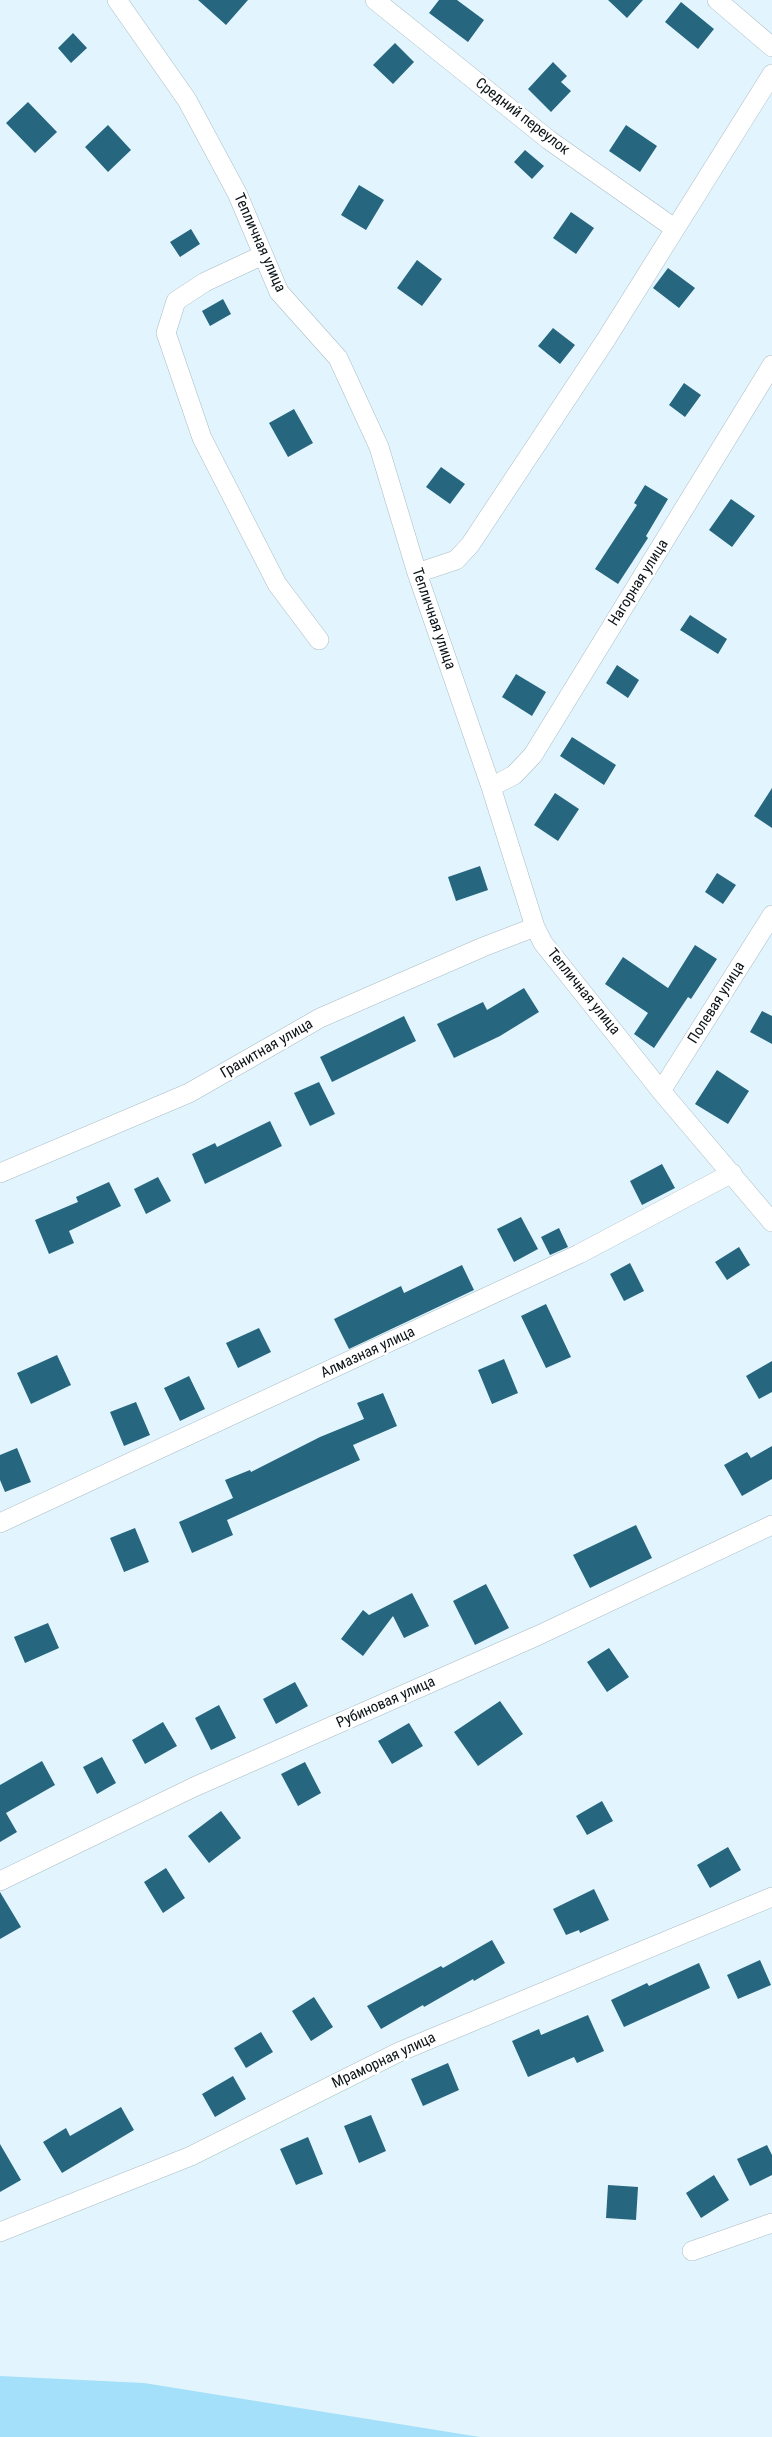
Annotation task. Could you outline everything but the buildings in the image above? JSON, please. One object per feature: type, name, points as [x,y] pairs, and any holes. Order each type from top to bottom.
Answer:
[{"type":"street","name":"Тепличная улица","points":[[116,0],[186,100],[238,194],[279,292],[338,358],[379,448],[417,574],[491,787],[535,927],[543,943],[662,1091],[772,1222]]},
{"type":"street","name":"Средний переулок","points":[[375,0],[549,140],[674,228]]},
{"type":"street","points":[[717,0],[772,47]]},
{"type":"street","points":[[417,574],[456,560],[470,546],[605,341],[772,74]]},
{"type":"street","points":[[263,254],[205,282],[176,301],[166,333],[202,438],[277,584],[319,640]]},
{"type":"street","name":"Нагорная улица","points":[[491,787],[514,775],[533,755],[772,365]]},
{"type":"street","name":"Полевая улица","points":[[662,1091],[772,915]]},
{"type":"street","name":"Гранитная улица","points":[[0,1173],[189,1093],[320,1018],[482,946],[535,927]]},
{"type":"street","name":"Алмазная улица","points":[[0,1523],[579,1254],[732,1173]]},
{"type":"street","name":"Рубиновая улица","points":[[0,1880],[194,1787],[539,1635],[772,1524]]},
{"type":"street","name":"Мраморная улица","points":[[0,2232],[191,2156],[399,2052],[772,1897]]},
{"type":"street","points":[[692,2251],[772,2224]]},
{"type":"shaded area","points":[[0,2376],[144,2383],[480,2437],[0,2437]]}]
